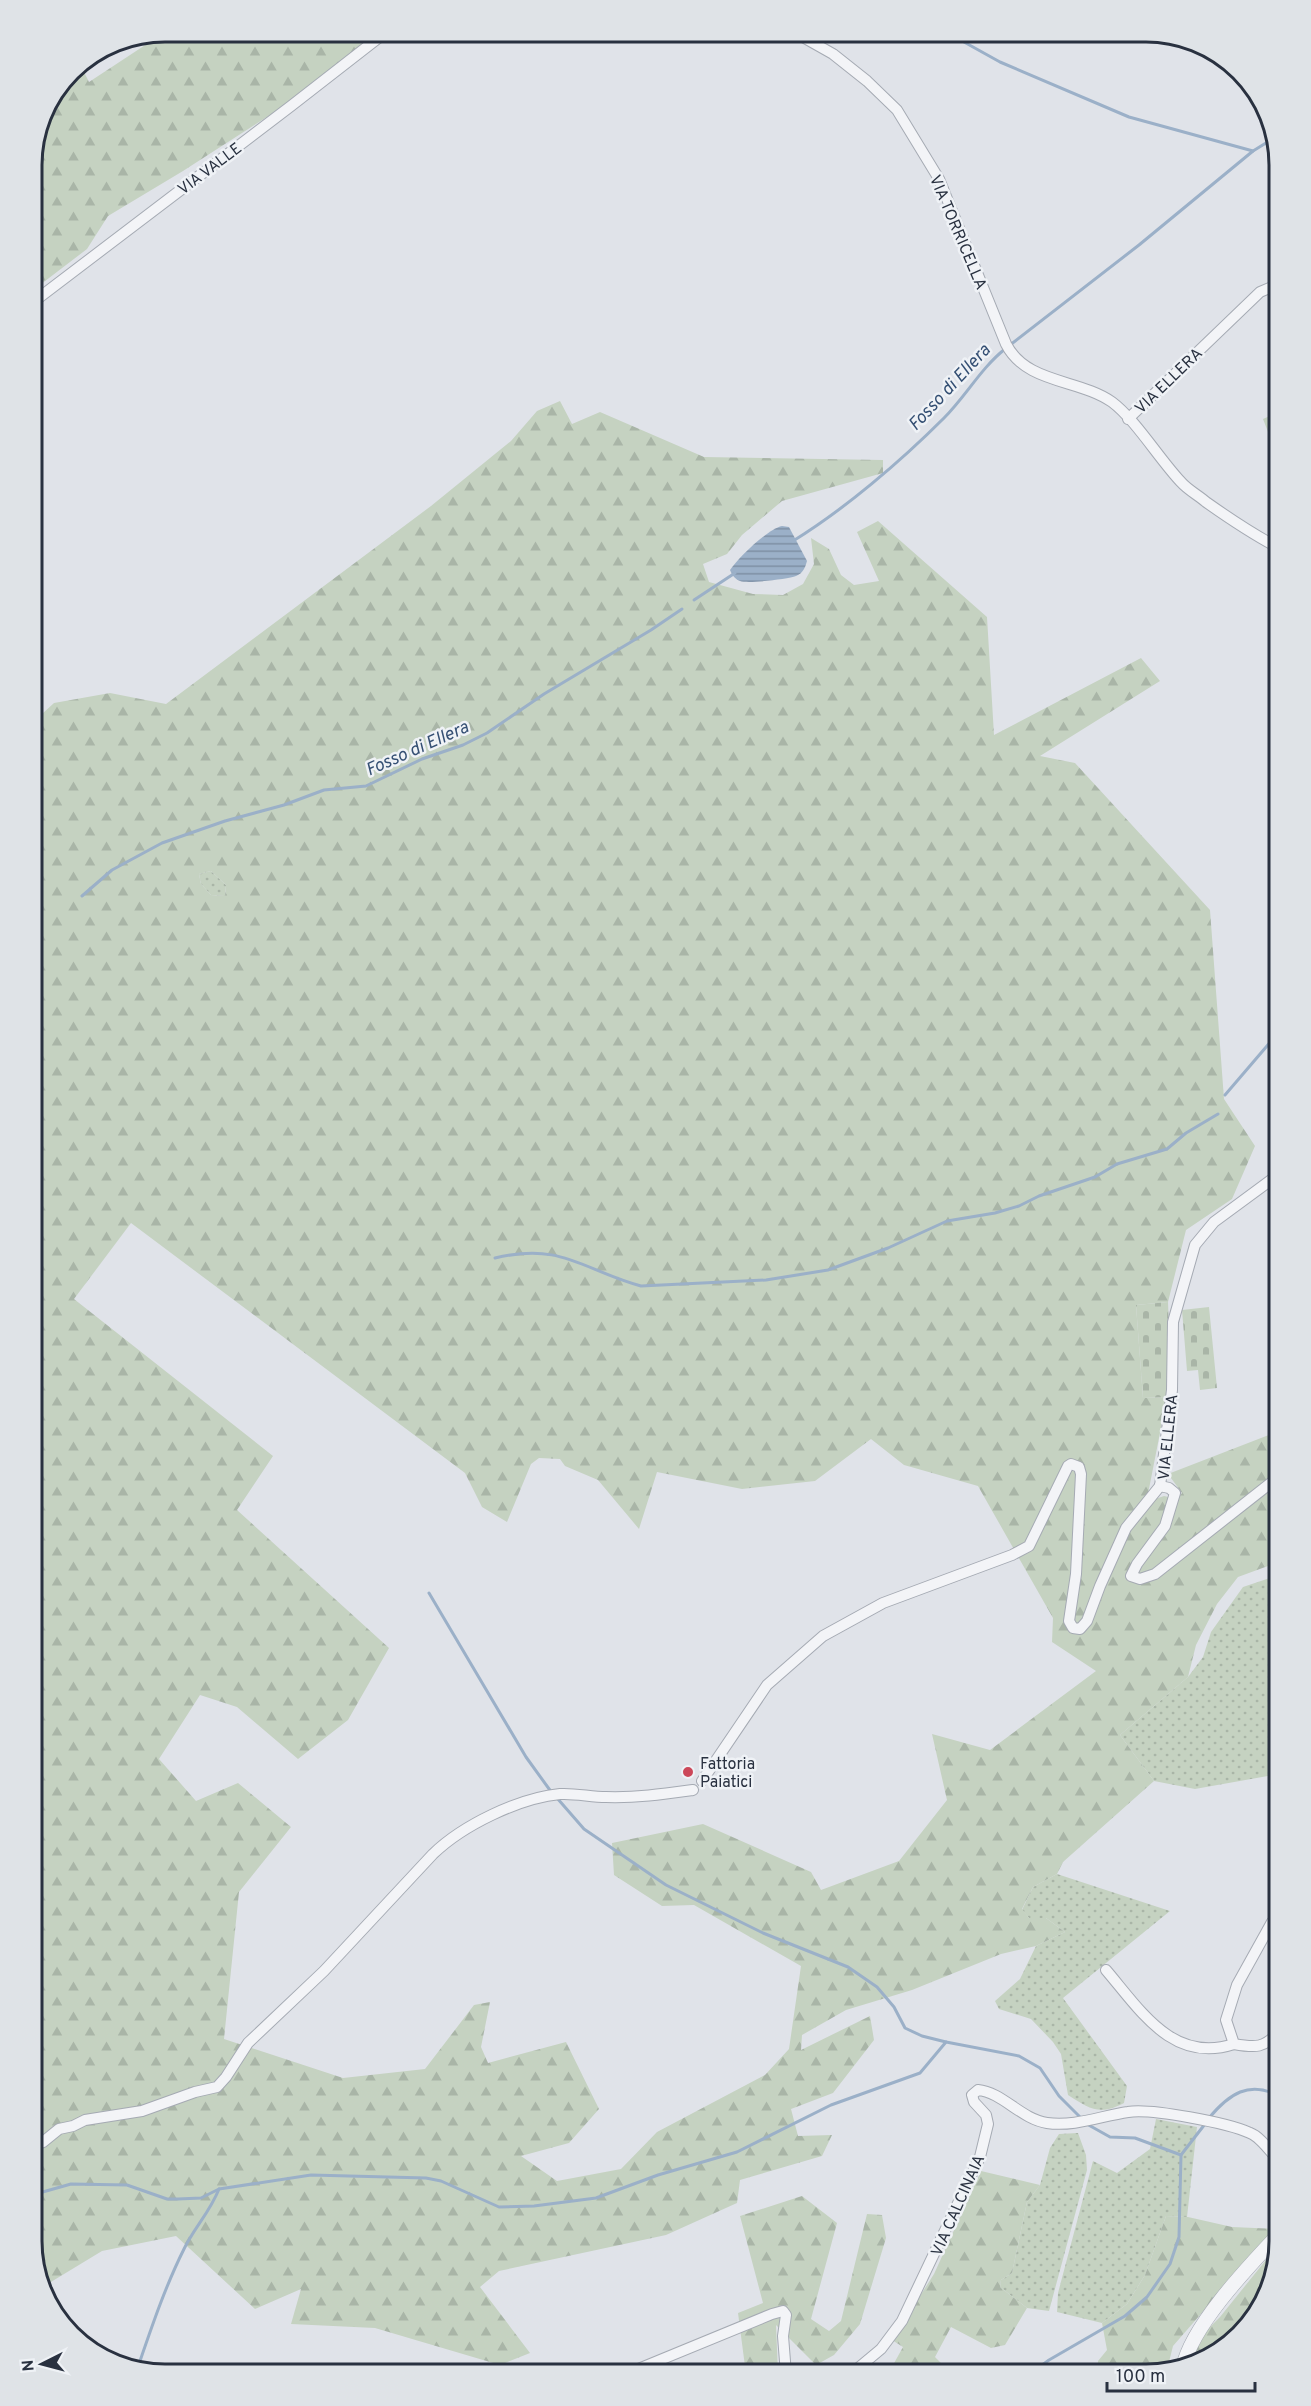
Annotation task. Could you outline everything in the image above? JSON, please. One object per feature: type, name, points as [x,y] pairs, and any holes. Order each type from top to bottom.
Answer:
[{"type":"street","name":"VIA VALLE","points":[[42,295],[373,42]]},
{"type":"street","name":"VIA TORRICELLA","points":[[812,42],[833,54],[867,81],[897,110],[939,179],[1008,348],[1020,362],[1035,371],[1066,384],[1096,392],[1114,404],[1128,418]]},
{"type":"street","name":"VIA ELLERA","points":[[1269,288],[1260,292],[1128,418],[1183,484],[1236,523],[1269,542]]},
{"type":"street","name":"VIA ELLERA","points":[[1269,1182],[1214,1222],[1195,1245],[1173,1322],[1172,1390],[1160,1486],[1169,1488],[1175,1493],[1165,1526],[1131,1576],[1140,1579],[1155,1574],[1269,1484]]},
{"type":"street","points":[[702,1780],[767,1685],[823,1636],[883,1603],[1012,1555],[1029,1546],[1071,1464],[1079,1467],[1081,1474],[1076,1574],[1069,1621],[1073,1628],[1080,1629],[1088,1621],[1100,1586],[1126,1528],[1160,1486]]},
{"type":"street","points":[[42,2142],[59,2129],[85,2120],[142,2111],[195,2092],[217,2087],[248,2043],[324,1971],[441,1845],[451,1838],[494,1815],[547,1796],[562,1794],[608,1797],[648,1796],[693,1790]]},
{"type":"street","points":[[1234,2044],[1226,2020],[1237,1985],[1269,1927]]},
{"type":"street","points":[[1106,1970],[1156,2029],[1178,2043],[1214,2049],[1234,2044],[1253,2047],[1269,2043]]},
{"type":"street","name":"VIA CALCINAIA","points":[[863,2364],[881,2349],[902,2321],[980,2157],[988,2124],[986,2115],[974,2102],[972,2095],[978,2090],[986,2091],[1026,2116],[1043,2123],[1062,2125],[1134,2111],[1156,2112],[1252,2133],[1269,2150]]},
{"type":"street","points":[[1187,2357],[1202,2327],[1233,2285],[1269,2246]]},
{"type":"street","points":[[650,2364],[772,2314],[783,2312],[786,2320],[783,2336],[785,2364]]},
{"type":"green space","points":[[383,42],[183,171],[108,216],[87,249],[42,283],[44,141],[51,118],[67,90],[84,72],[89,82],[148,43]]},
{"type":"green space","points":[[560,401],[572,424],[600,412],[704,457],[883,460],[883,473],[782,501],[742,535],[727,554],[703,564],[709,582],[753,594],[783,595],[803,584],[814,564],[811,538],[829,549],[841,575],[854,585],[879,581],[857,532],[878,521],[987,617],[994,735],[1141,658],[1160,681],[1040,756],[1075,763],[1210,910],[1224,1099],[1255,1146],[1232,1199],[1186,1230],[1168,1302],[1136,1305],[1143,1398],[1167,1397],[1148,1494],[1152,1500],[1164,1496],[1177,1499],[1182,1493],[1168,1474],[1269,1435],[1269,1566],[1238,1577],[1217,1604],[1196,1645],[1188,1677],[1120,1735],[1154,1781],[1063,1862],[1057,1874],[1033,1887],[1022,1909],[1029,1918],[1046,1918],[1065,1932],[1036,1946],[1001,1954],[912,1990],[846,2010],[802,2035],[801,2050],[870,2016],[874,2040],[833,2093],[791,2109],[798,2136],[832,2135],[822,2156],[740,2180],[737,2203],[666,2235],[499,2271],[480,2287],[530,2353],[502,2364],[497,2364],[375,2328],[291,2324],[301,2289],[255,2309],[176,2236],[102,2251],[49,2283],[46,2273],[42,2249],[42,714],[54,703],[110,693],[166,704],[431,506],[511,441],[537,411]],"holes":[[[211,871],[226,885],[225,896],[211,895],[201,884],[199,874]],[[131,1223],[465,1473],[482,1507],[507,1522],[531,1464],[539,1458],[560,1459],[565,1466],[598,1480],[639,1529],[657,1472],[742,1489],[815,1481],[871,1439],[904,1465],[978,1486],[1053,1618],[1052,1642],[1096,1671],[990,1750],[932,1734],[947,1800],[899,1861],[821,1890],[811,1872],[703,1824],[612,1843],[614,1875],[662,1906],[694,1905],[801,1966],[789,2049],[765,2075],[657,2132],[621,2169],[557,2181],[521,2156],[569,2143],[599,2109],[566,2042],[488,2063],[481,2047],[490,2002],[474,2005],[425,2069],[343,2078],[224,2039],[239,1892],[291,1827],[238,1783],[196,1801],[159,1759],[200,1695],[237,1707],[298,1759],[348,1720],[389,1648],[237,1510],[273,1456],[74,1299]]]},
{"type":"green space","points":[[1269,416],[1269,434],[1263,419]]},
{"type":"green space","points":[[211,871],[226,885],[225,896],[211,895],[201,884],[199,874]]},
{"type":"green space","points":[[1168,1302],[1171,1378],[1167,1397],[1143,1398],[1136,1305]]},
{"type":"green space","points":[[1209,1307],[1217,1388],[1200,1390],[1198,1370],[1187,1371],[1182,1310]]},
{"type":"green space","points":[[1269,1578],[1269,1776],[1195,1789],[1154,1781],[1120,1735],[1188,1677],[1203,1657],[1211,1632],[1243,1587]]},
{"type":"green space","points":[[1057,1874],[1170,1911],[1063,1998],[1127,2086],[1124,2103],[1108,2109],[1089,2107],[1068,2095],[1061,2054],[1053,2042],[1031,2019],[999,2009],[995,2001],[1020,1979],[1036,1946],[1065,1932],[1046,1918],[1029,1918],[1022,1910],[1033,1887]]},
{"type":"green space","points":[[1156,2119],[1197,2127],[1187,2217],[1166,2216],[1145,2275],[1127,2304],[1102,2323],[1057,2312],[1058,2293],[1093,2161],[1117,2173],[1150,2149]]},
{"type":"green space","points":[[1078,2133],[1086,2155],[1087,2170],[1049,2311],[1027,2308],[1000,2287],[1001,2280],[1012,2273],[1027,2202],[1040,2185],[1050,2148],[1059,2134]]},
{"type":"green space","points":[[981,2171],[1040,2185],[1027,2202],[1012,2273],[1001,2280],[1000,2287],[1027,2308],[1005,2345],[991,2348],[951,2327],[935,2357],[942,2364],[894,2364],[903,2347],[892,2340],[934,2274]]},
{"type":"green space","points":[[802,2196],[837,2223],[811,2319],[829,2331],[841,2321],[867,2214],[882,2215],[886,2238],[860,2324],[834,2355],[815,2364],[776,2325],[778,2364],[745,2364],[738,2313],[763,2303],[740,2216]]},
{"type":"green space","points":[[1166,2216],[1188,2217],[1232,2227],[1269,2229],[1269,2236],[1173,2346],[1169,2362],[1098,2364],[1107,2350],[1102,2323],[1127,2304],[1145,2275]]},
{"type":"green space","points":[[1268,2258],[1260,2288],[1244,2316],[1221,2339],[1195,2354],[1200,2337],[1220,2317]]},
{"type":"water","points":[[782,526],[789,527],[807,561],[802,572],[792,577],[768,581],[744,582],[735,578],[730,570],[740,558],[754,544]]},
{"type":"waterway","points":[[964,42],[1000,62],[1129,117],[1253,151]]},
{"type":"waterway","name":"Fosso di Ellera","points":[[1010,345],[1139,245],[1253,151],[1267,142]]},
{"type":"waterway","name":"Fosso di Ellera","points":[[793,541],[872,484],[910,451],[944,418],[988,365],[1005,349]]},
{"type":"waterway","name":"Fosso di Ellera","points":[[694,600],[735,573]]},
{"type":"waterway","name":"Fosso di Ellera","points":[[82,896],[112,870],[162,843],[225,821],[284,805],[324,790],[366,786],[422,759],[463,745],[487,733],[544,694],[682,609]]},
{"type":"waterway","points":[[1225,1095],[1269,1044]]},
{"type":"waterway","points":[[495,1258],[538,1253],[556,1256],[641,1286],[766,1280],[828,1270],[888,1248],[947,1221],[995,1213],[1019,1206],[1039,1196],[1095,1177],[1117,1164],[1167,1149],[1186,1133],[1218,1114]]},
{"type":"waterway","points":[[429,1593],[526,1757],[552,1793]]},
{"type":"waterway","points":[[557,1798],[584,1829],[666,1885],[763,1933],[848,1967],[877,1987],[894,2007],[905,2028],[922,2036],[946,2042]]},
{"type":"waterway","points":[[42,2192],[71,2184],[127,2185],[167,2199],[201,2198],[219,2189],[311,2175],[426,2178],[441,2181],[499,2207],[534,2206],[596,2198],[658,2175],[737,2152],[831,2105],[920,2073],[946,2042],[1019,2056],[1040,2068],[1059,2096],[1081,2118]]},
{"type":"waterway","points":[[1209,2118],[1224,2102],[1240,2092],[1258,2089],[1269,2091]]},
{"type":"waterway","points":[[1085,2123],[1110,2137],[1135,2138],[1181,2155]]},
{"type":"waterway","points":[[1044,2364],[1125,2316],[1147,2297],[1170,2264],[1179,2237],[1181,2155],[1205,2124]]},
{"type":"waterway","points":[[140,2361],[177,2263],[219,2189]]},
{"type":"place","name":"Fattoria Paiatici","points":[[688,1772]]}]
